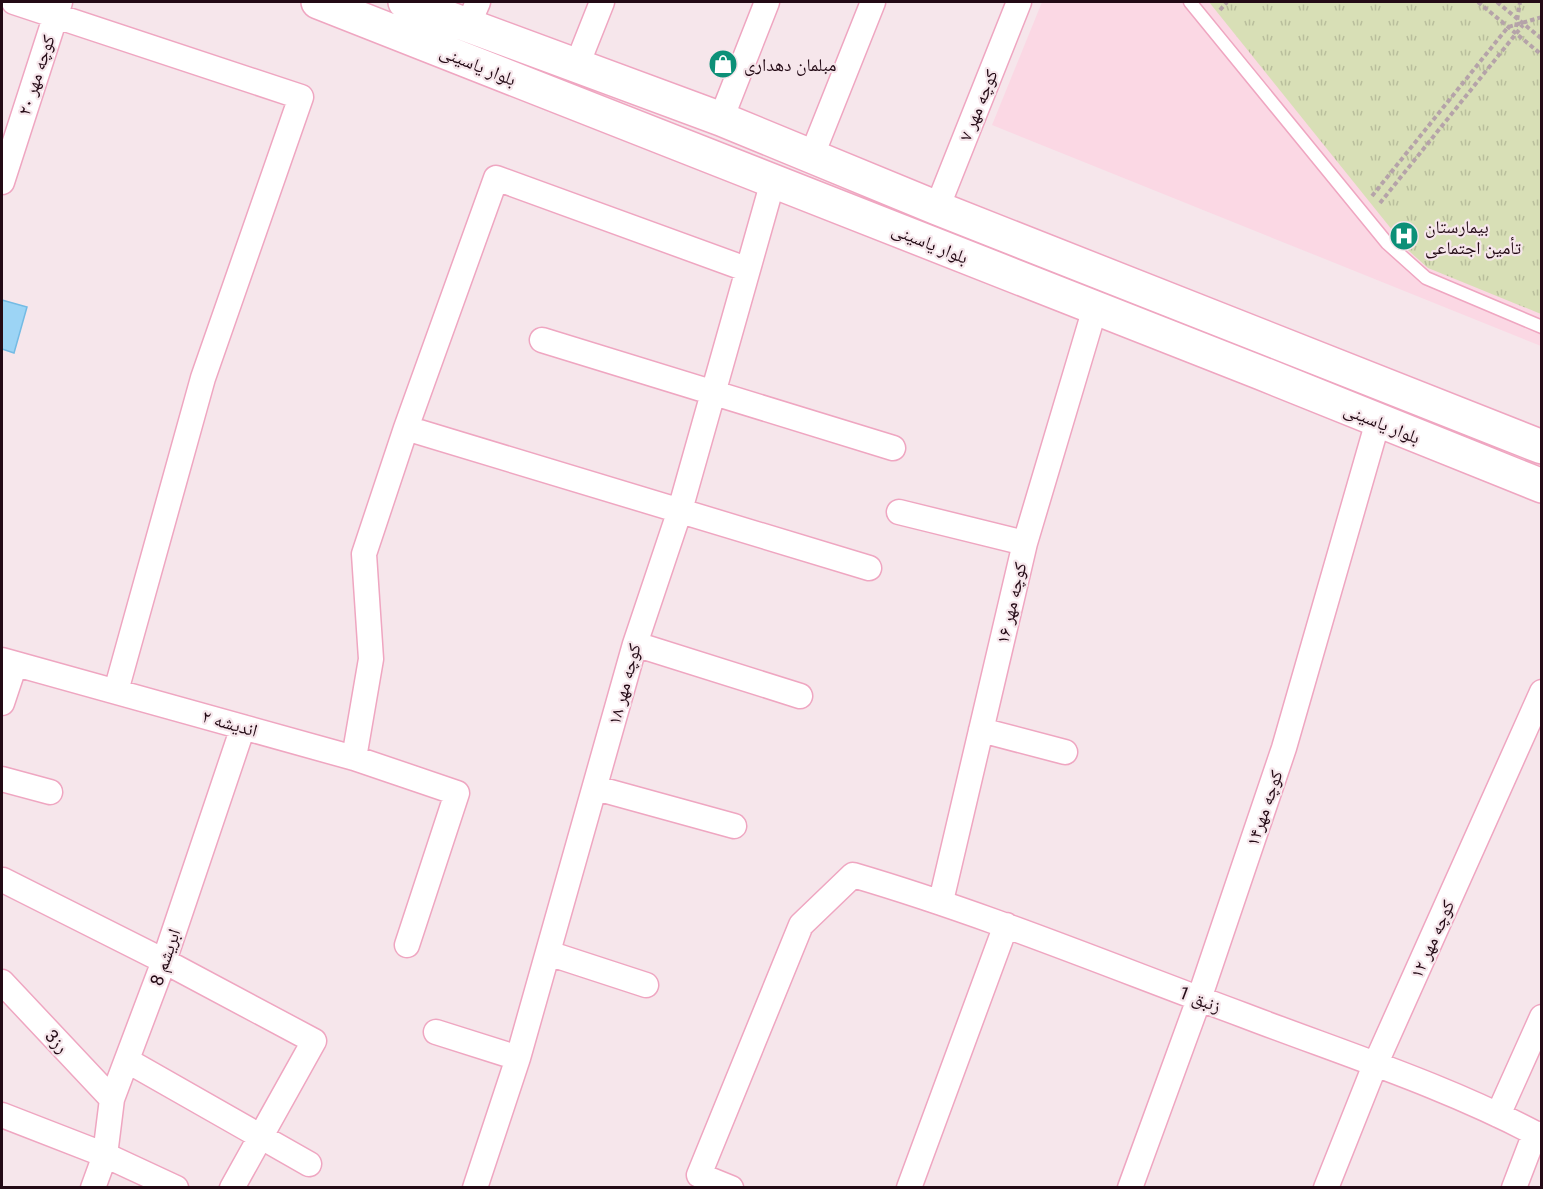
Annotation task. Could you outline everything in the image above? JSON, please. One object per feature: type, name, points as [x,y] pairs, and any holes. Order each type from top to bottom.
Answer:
[{"type":"main road","name":"بلوار یاسینی","points":[[318,2],[1262,373],[1542,486]]},
{"type":"main road","name":"بلوار یاسینی","points":[[405,2],[473,13],[577,65],[812,155],[937,208],[1542,447]]},
{"type":"main road","points":[[1262,373],[1272,339]]},
{"type":"street","points":[[14,2],[58,8],[301,97],[203,378],[116,691]]},
{"type":"street","points":[[577,65],[602,2]]},
{"type":"street","points":[[721,119],[767,2]]},
{"type":"street","points":[[812,155],[873,2]]},
{"type":"street","name":"کوچه مهر ۷","points":[[937,208],[1019,2]]},
{"type":"street","name":"کوچه مهر ۲۰","points":[[2,182],[58,8]]},
{"type":"street","points":[[354,758],[371,659],[364,554],[406,428],[496,178],[746,269]]},
{"type":"street","name":"کوچه مهر ۱۸","points":[[475,1188],[518,1058],[635,644],[680,510],[746,269],[773,181]]},
{"type":"street","name":"کوچه مهر ۱۶","points":[[941,901],[1025,543],[1095,308]]},
{"type":"street","points":[[542,340],[893,448]]},
{"type":"street","name":"کوچه مهر۱۴","points":[[1130,1188],[1199,999],[1284,748],[1378,421]]},
{"type":"street","points":[[406,428],[869,568]]},
{"type":"street","points":[[899,512],[1025,543]]},
{"type":"street","points":[[635,644],[800,696]]},
{"type":"street","points":[[2,703],[8,662]]},
{"type":"street","name":"اندیشه ۲","points":[[8,662],[354,758],[457,793],[406,945]]},
{"type":"street","name":"کوچه مهر ۱۲","points":[[1326,1188],[1375,1065],[1542,692]]},
{"type":"street","name":"ابریشم 8","points":[[93,1188],[105,1155],[112,1099],[164,961],[243,727]]},
{"type":"street","points":[[981,730],[1065,752]]},
{"type":"street","points":[[2,779],[50,792]]},
{"type":"street","points":[[596,788],[734,826]]},
{"type":"street","name":"زنبق 1","points":[[731,1188],[699,1176],[801,925],[853,875],[941,901],[1375,1065],[1498,1115],[1538,1135]]},
{"type":"street","points":[[3,880],[164,961],[314,1041],[232,1188]]},
{"type":"street","points":[[909,1188],[1006,926]]},
{"type":"street","points":[[548,953],[646,985]]},
{"type":"street","name":"رز3","points":[[2,982],[112,1099]]},
{"type":"street","points":[[1498,1115],[1542,1017]]},
{"type":"street","points":[[436,1032],[518,1058]]},
{"type":"street","points":[[128,1061],[261,1134],[309,1164]]},
{"type":"street","points":[[2,1115],[105,1155],[176,1188]]},
{"type":"street","points":[[1514,1188],[1538,1135]]},
{"type":"lane","points":[[1190,2],[1387,243],[1426,278],[1542,327]]},
{"type":"path","points":[[1480,2],[1542,55]]},
{"type":"path","points":[[1497,2],[1542,39]]},
{"type":"path","points":[[1516,33],[1516,17],[1520,2]]},
{"type":"path","points":[[1364,215],[1516,17]]},
{"type":"path","points":[[1508,27],[1542,17]]},
{"type":"path","points":[[1364,215],[1524,24]]},
{"type":"shaded area","name":"بیمارستان تأمین اجتماعی","points":[[1042,2],[1541,2],[1541,346],[992,125]]},
{"type":"green space","points":[[1209,2],[1541,2],[1541,314],[1428,268],[1409,251]]},
{"type":"building","points":[[2,300],[27,307],[14,353],[2,349]]},
{"type":"place","name":"مبلمان دهداری","points":[[723,64]]},
{"type":"place","name":"بیمارستان تأمین اجتماعی","points":[[1404,236]]}]
